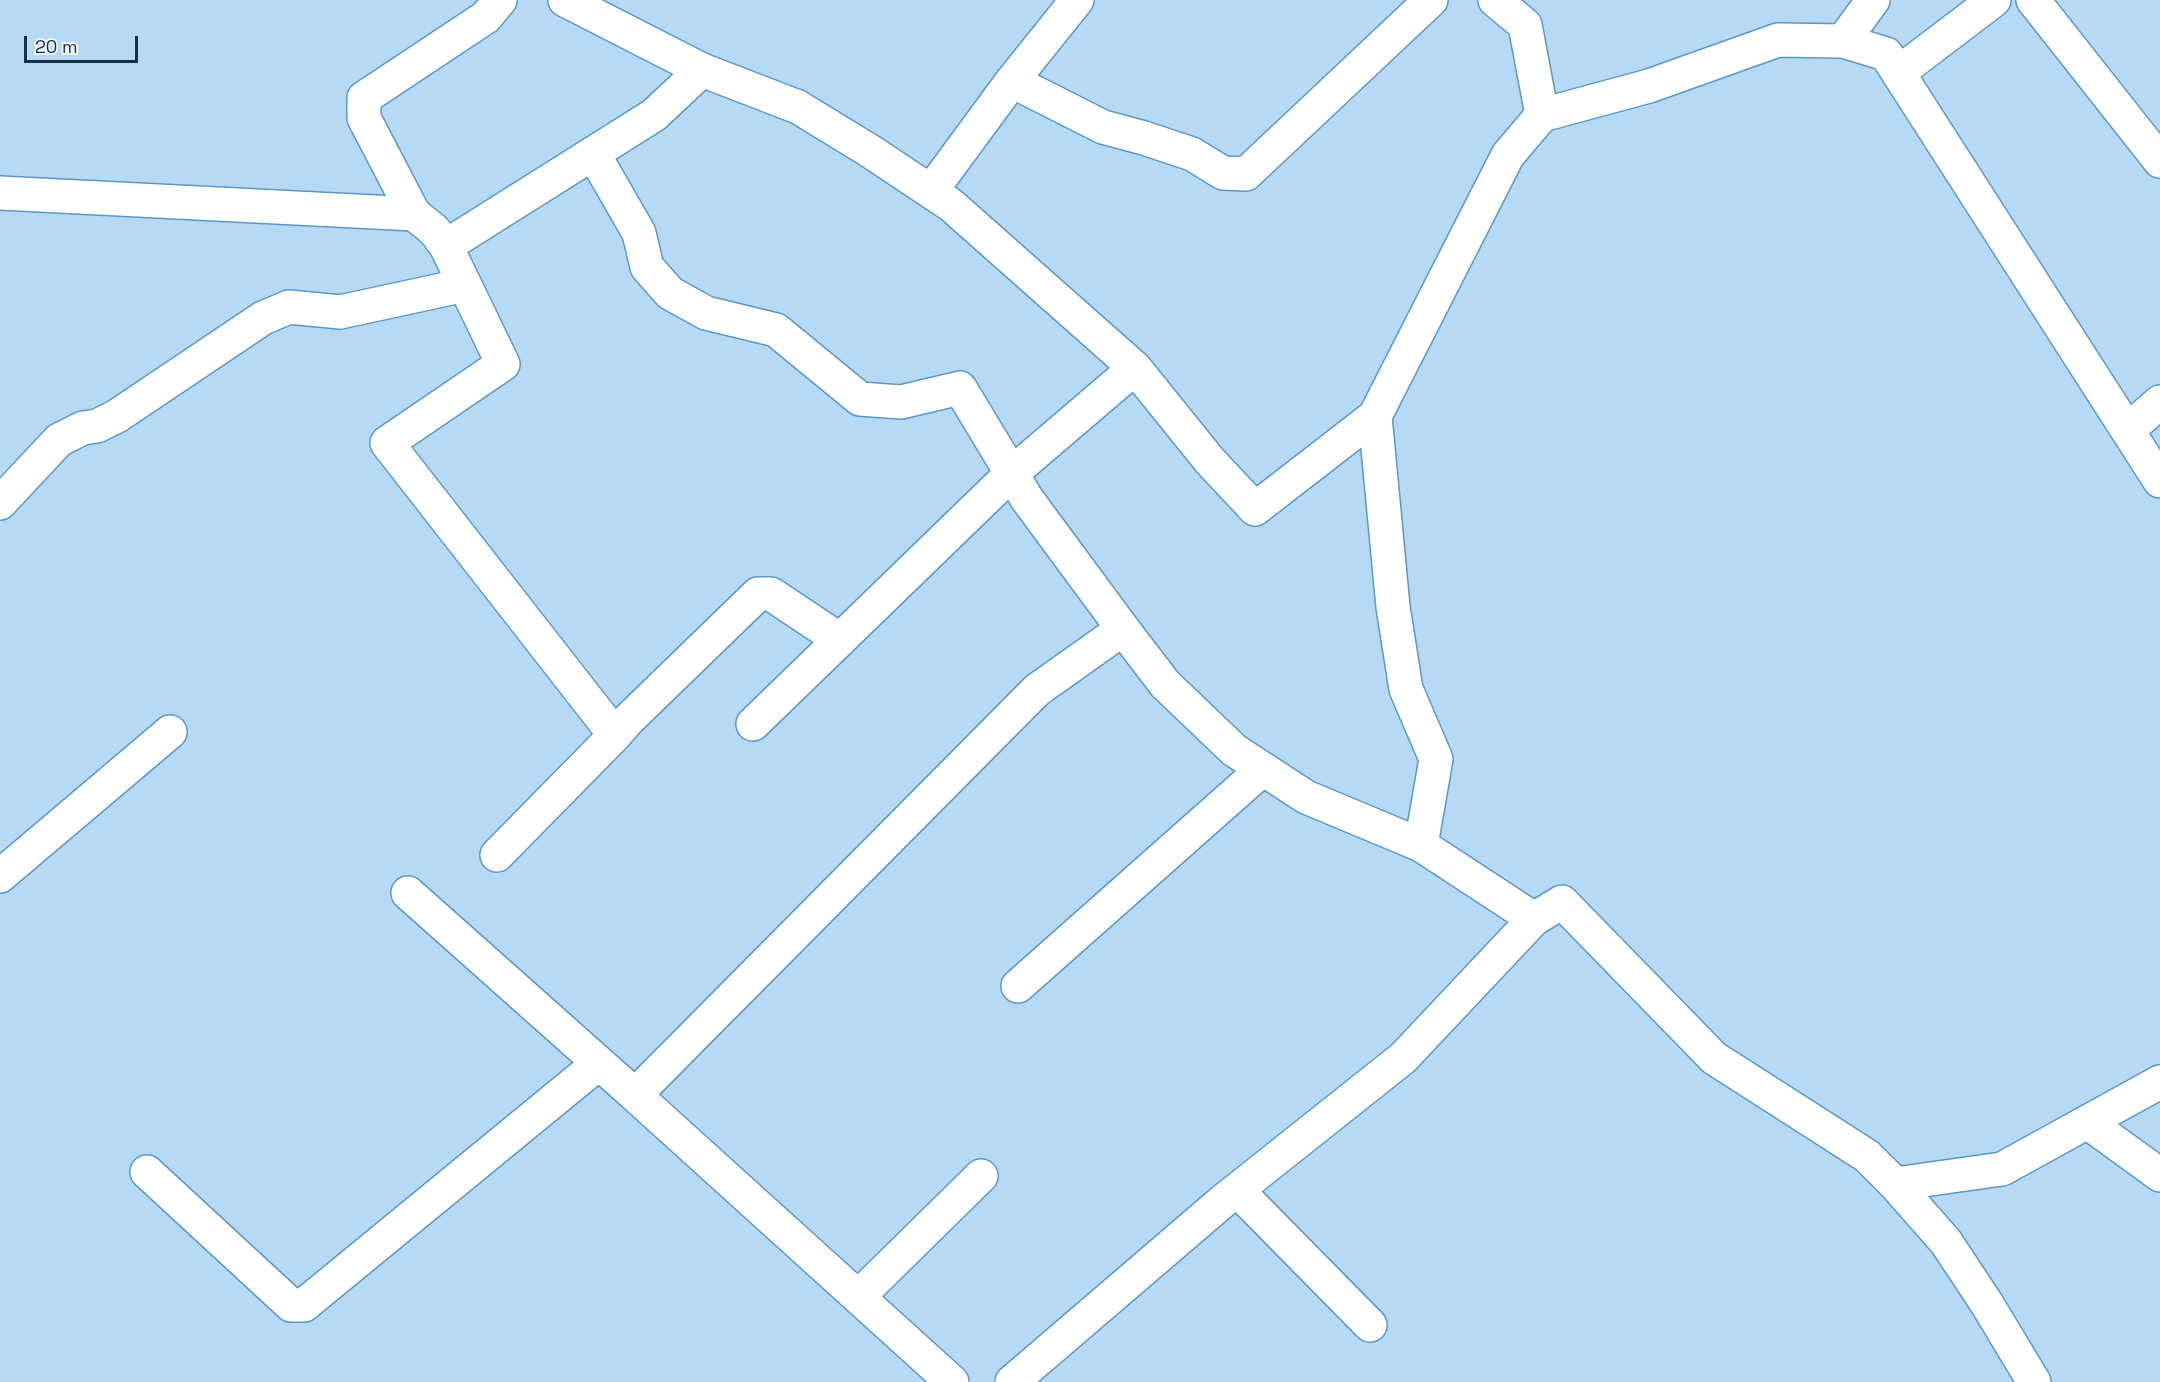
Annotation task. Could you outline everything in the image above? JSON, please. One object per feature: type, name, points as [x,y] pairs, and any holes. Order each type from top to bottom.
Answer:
[{"type":"street","points":[[500,0],[486,17],[364,98],[364,118],[414,214],[434,230],[446,246],[503,364],[387,443],[615,735]]},
{"type":"street","points":[[566,0],[702,70],[798,107],[870,151],[960,212],[1135,368],[1210,461],[1255,509],[1375,416],[1508,154],[1542,115],[1649,86],[1778,40],[1843,41],[1886,54],[2160,481]]},
{"type":"street","points":[[931,191],[1012,81],[1077,0]]},
{"type":"street","points":[[1012,81],[1103,127],[1192,154],[1223,172],[1246,174],[1431,0]]},
{"type":"street","points":[[1495,0],[1526,25],[1542,115]]},
{"type":"street","points":[[1843,41],[1873,0]]},
{"type":"street","points":[[1898,73],[1994,0]]},
{"type":"street","points":[[2033,0],[2160,161]]},
{"type":"street","points":[[446,246],[654,115],[702,70]]},
{"type":"street","points":[[594,153],[639,233],[647,267],[670,293],[706,313],[776,330],[860,399],[901,402],[960,388],[1027,499],[1123,629],[1165,684],[1234,750],[1306,797],[1421,845],[1534,919]]},
{"type":"street","points":[[0,193],[414,214]]},
{"type":"street","points":[[0,503],[59,440],[83,428],[98,426],[117,416],[263,318],[289,307],[340,312],[465,285]]},
{"type":"street","points":[[753,724],[1011,474],[1135,368]]},
{"type":"street","points":[[2128,430],[2160,402]]},
{"type":"street","points":[[1375,416],[1393,607],[1406,689],[1436,759],[1421,845]]},
{"type":"street","points":[[497,855],[627,721],[758,594],[771,594],[840,639]]},
{"type":"street","points":[[635,1095],[1037,690],[1123,629]]},
{"type":"street","points":[[0,876],[170,732]]},
{"type":"street","points":[[1018,986],[1263,769]]},
{"type":"street","points":[[408,893],[635,1095],[951,1382]]},
{"type":"street","points":[[1012,1382],[1237,1190],[1403,1058],[1534,919],[1562,902],[1714,1058],[1867,1156],[1895,1184],[1946,1242],[2034,1382]]},
{"type":"street","points":[[147,1172],[291,1305],[304,1305],[599,1063]]},
{"type":"street","points":[[1895,1184],[2001,1169],[2160,1082]]},
{"type":"street","points":[[2087,1122],[2160,1175]]},
{"type":"street","points":[[858,1297],[981,1176]]},
{"type":"street","points":[[1237,1190],[1370,1325]]}]
